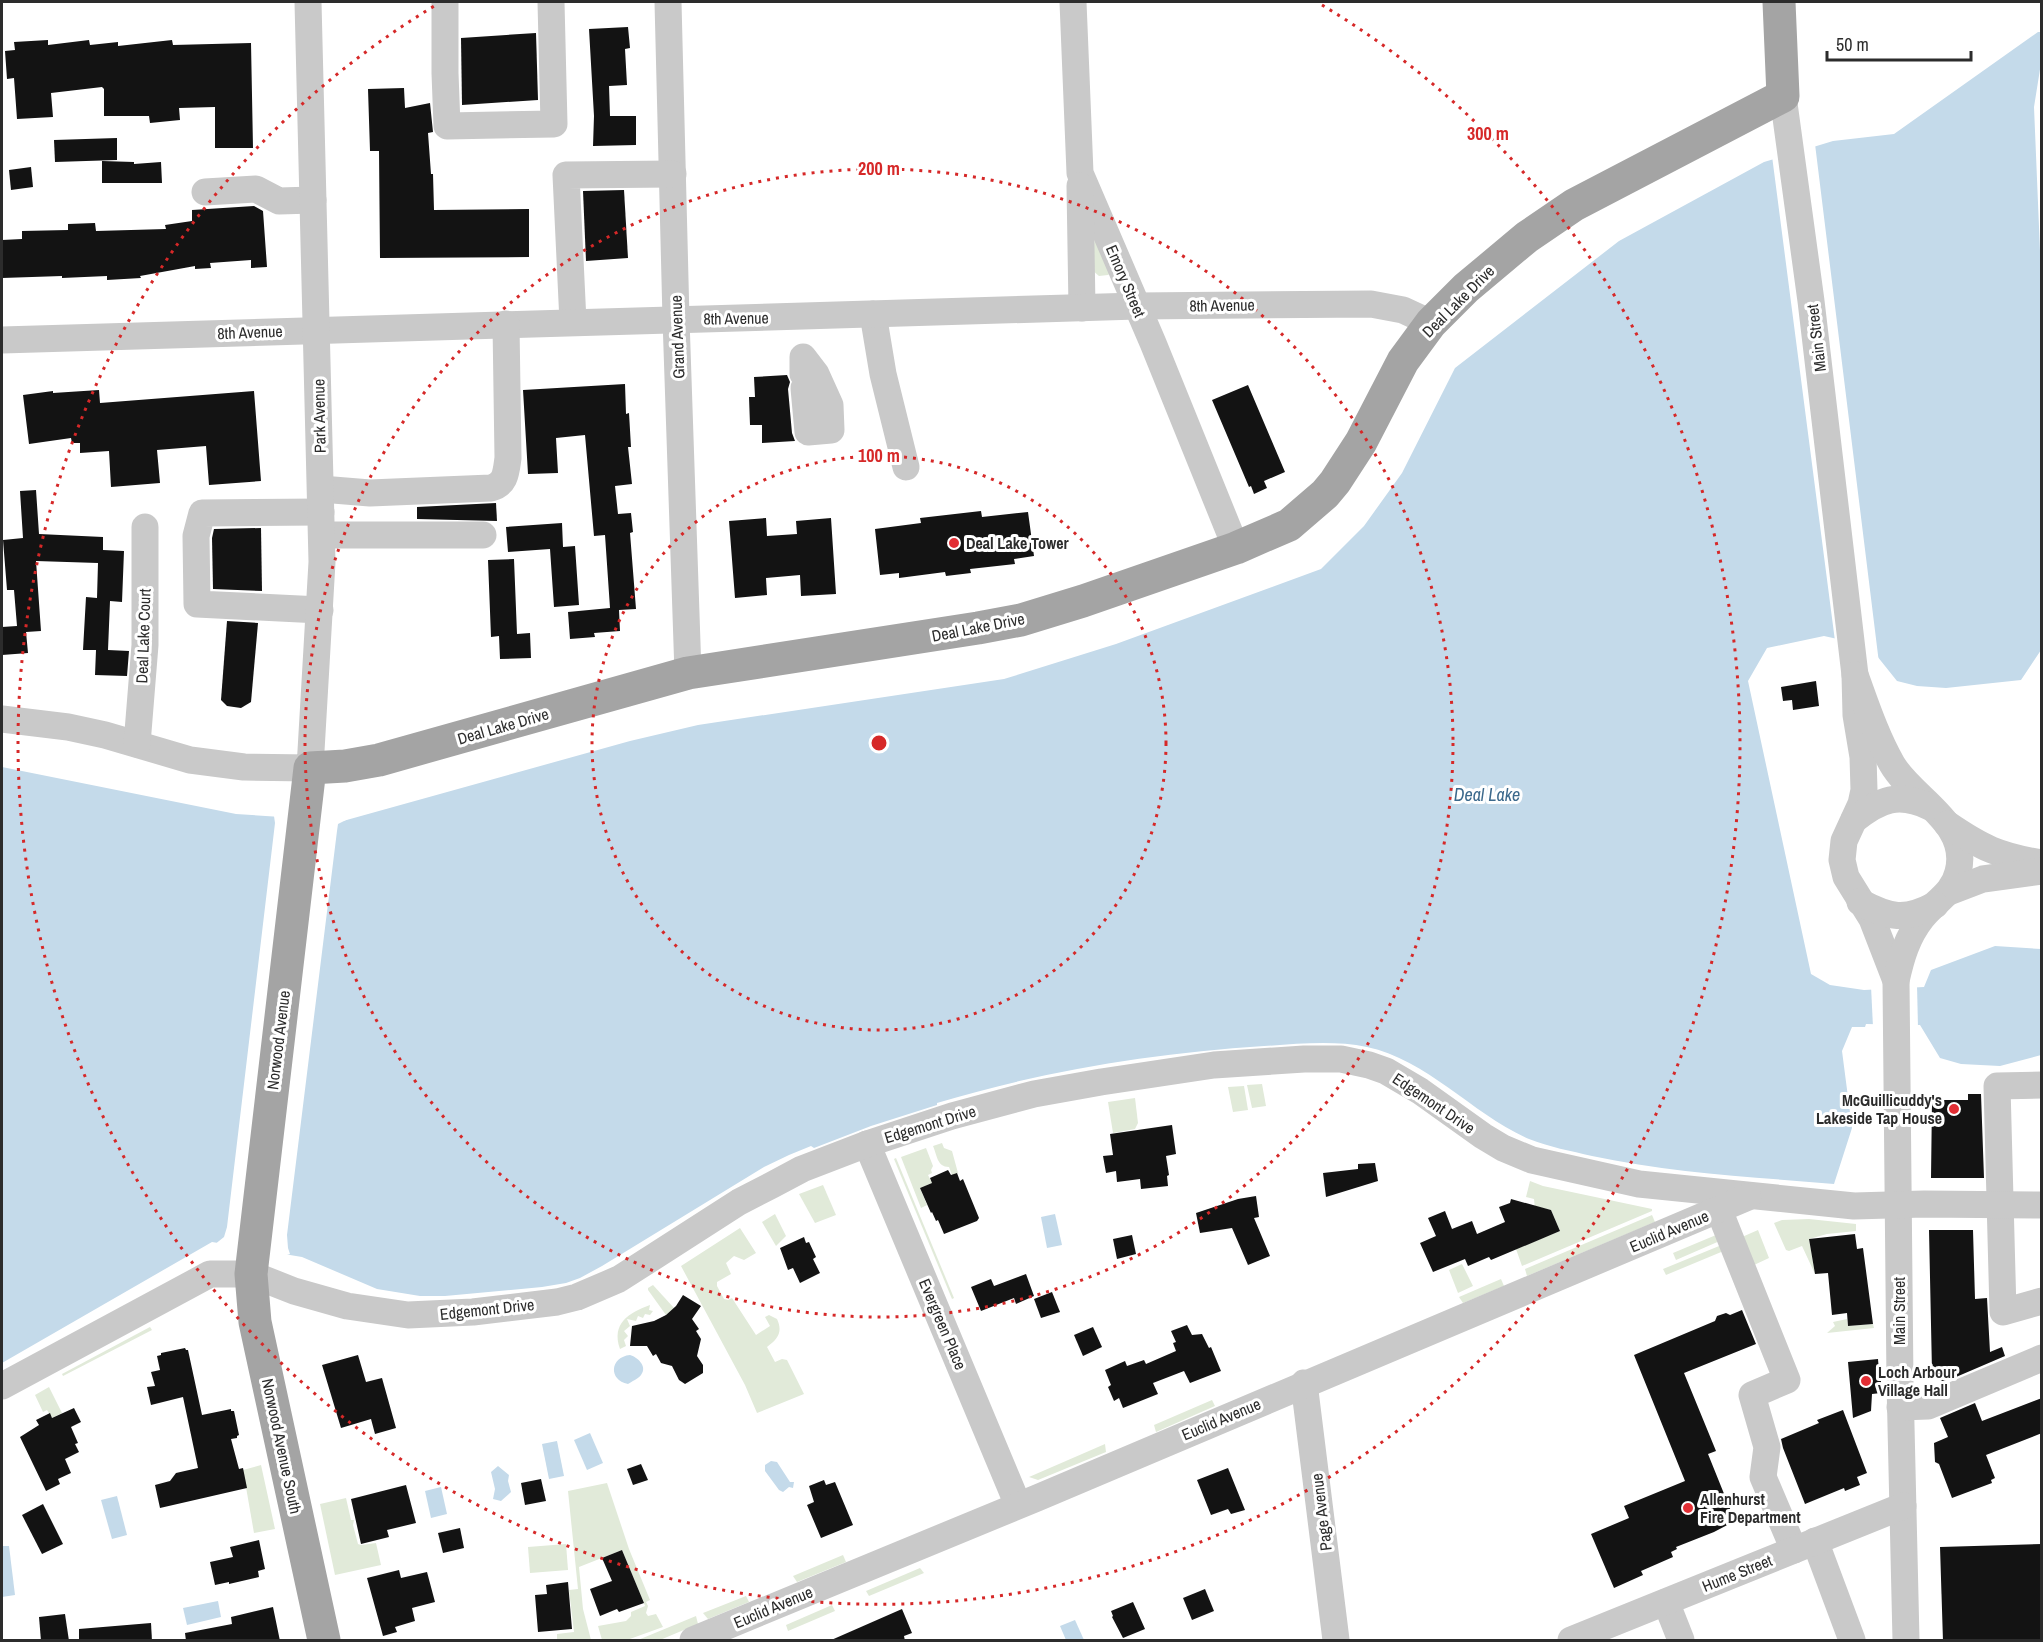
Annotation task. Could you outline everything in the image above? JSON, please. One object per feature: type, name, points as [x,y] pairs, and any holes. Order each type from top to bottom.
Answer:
[{"type":"main road","name":"Main Street","points":[[1779,2],[1783,96]]},
{"type":"main road","name":"Deal Lake Drive","points":[[310,768],[345,766],[379,760],[688,673],[1022,620],[1083,602],[1236,548],[1288,525],[1325,494],[1335,482],[1361,442],[1403,361],[1431,323],[1466,288],[1527,237],[1574,205],[1783,96]]},
{"type":"main road","name":"Park Avenue","points":[[304,830],[310,768]]},
{"type":"main road","name":"Norwood Avenue","points":[[252,1262],[304,830]]},
{"type":"main road","name":"Norwood Avenue South","points":[[252,1262],[255,1322],[324,1641]]},
{"type":"street","name":"Park Avenue","points":[[308,2],[322,512],[320,610],[310,768]]},
{"type":"street","points":[[445,2],[447,126],[554,124],[551,2]]},
{"type":"street","name":"Grand Avenue","points":[[668,2],[688,673]]},
{"type":"street","name":"Emory Street","points":[[1073,2],[1080,173],[1236,548]]},
{"type":"street","name":"Main Street","points":[[1783,96],[1811,301],[1855,675],[1856,715],[1863,757],[1864,790],[1844,841],[1842,860],[1846,877],[1876,927],[1896,981]]},
{"type":"street","points":[[1080,173],[1082,308]]},
{"type":"street","points":[[573,322],[566,176],[673,174]]},
{"type":"street","points":[[205,192],[256,189],[279,201],[313,200]]},
{"type":"street","name":"8th Avenue","points":[[2,340],[1137,306],[1371,304],[1403,310],[1431,323]]},
{"type":"street","points":[[873,314],[883,374],[906,467]]},
{"type":"street","points":[[801,317],[803,373]]},
{"type":"street","points":[[322,512],[370,493],[499,486],[506,477],[508,458],[506,324]]},
{"type":"street","points":[[320,610],[197,604],[196,536],[202,513],[322,512],[483,535]]},
{"type":"street","name":"Deal Lake Court","points":[[137,744],[145,645],[146,527]]},
{"type":"street","name":"Main Street","points":[[1855,675],[1892,765],[1906,783],[1940,817],[1956,840],[1960,863],[1955,880],[1942,898],[1923,916],[1905,946],[1896,981],[1900,1407],[1906,1641]]},
{"type":"street","name":"Deal Lake Drive","points":[[2,719],[68,727],[190,760],[244,767],[310,768]]},
{"type":"street","points":[[1854,820],[1869,807],[1885,801],[1897,799],[1917,801],[1981,847],[2042,863]]},
{"type":"street","points":[[1860,902],[1883,913],[1900,916],[1916,914],[1942,898],[1983,879],[2042,871]]},
{"type":"street","name":"Edgemont Drive","points":[[2,1386],[210,1274],[252,1262],[294,1291],[347,1306],[408,1315],[473,1312],[556,1302],[577,1297],[609,1284],[747,1198],[802,1169],[867,1144],[1034,1094],[1214,1065],[1298,1059],[1341,1059],[1369,1065],[1401,1079],[1503,1148],[1532,1160],[1639,1184],[1854,1206],[2042,1205]]},
{"type":"street","points":[[2042,1085],[1997,1086],[2003,1312],[2042,1301]]},
{"type":"street","name":"Evergreen Place","points":[[867,1144],[1018,1505]]},
{"type":"street","name":"Euclid Avenue","points":[[693,1641],[1749,1197]]},
{"type":"street","points":[[1719,1210],[1787,1380],[1752,1395],[1767,1447],[1763,1477],[1804,1546],[1852,1641]]},
{"type":"street","points":[[1900,1407],[1928,1406],[2042,1358]]},
{"type":"street","name":"Page Avenue","points":[[1304,1383],[1336,1641]]},
{"type":"street","name":"Hume Street","points":[[1571,1641],[1903,1506]]},
{"type":"street","points":[[1666,1602],[1681,1641]]},
{"type":"green space","points":[[1095,233],[1113,271],[1108,275],[1099,276],[1092,270]]},
{"type":"green space","points":[[1262,1084],[1266,1106],[1252,1108],[1247,1085]]},
{"type":"green space","points":[[1244,1086],[1248,1110],[1233,1112],[1228,1087]]},
{"type":"green space","points":[[1135,1098],[1138,1123],[1135,1129],[1113,1133],[1108,1102]]},
{"type":"green space","points":[[942,1143],[944,1148],[952,1151],[958,1173],[952,1175],[949,1167],[942,1165],[938,1160],[933,1146]]},
{"type":"green space","points":[[926,1148],[933,1166],[932,1173],[928,1175],[932,1183],[920,1188],[927,1205],[921,1208],[901,1157]]},
{"type":"green space","points":[[896,1158],[954,1298],[952,1299],[894,1159]]},
{"type":"green space","points":[[1530,1181],[1543,1186],[1652,1209],[1652,1211],[1522,1266],[1516,1249],[1560,1231],[1551,1210],[1539,1207],[1535,1209],[1534,1199],[1526,1197]]},
{"type":"green space","points":[[823,1185],[836,1215],[815,1223],[799,1194]]},
{"type":"green space","points":[[775,1214],[786,1236],[776,1246],[762,1222]]},
{"type":"green space","points":[[1652,1215],[1655,1222],[1527,1276],[1525,1269]]},
{"type":"green space","points":[[1809,1219],[1856,1224],[1856,1231],[1827,1234],[1809,1239],[1815,1274],[1802,1246],[1786,1250],[1774,1223],[1782,1220]]},
{"type":"green space","points":[[740,1228],[756,1253],[744,1260],[734,1256],[726,1263],[731,1274],[717,1282],[717,1286],[724,1299],[732,1298],[756,1335],[770,1326],[765,1317],[769,1315],[777,1319],[780,1328],[778,1335],[767,1347],[775,1362],[782,1359],[787,1360],[804,1394],[757,1413],[745,1385],[681,1266]]},
{"type":"green space","points":[[1758,1230],[1769,1258],[1754,1265],[1742,1237]]},
{"type":"green space","points":[[1716,1235],[1722,1240],[1676,1260],[1673,1253]]},
{"type":"green space","points":[[1724,1244],[1726,1250],[1666,1275],[1663,1269]]},
{"type":"green space","points":[[1462,1264],[1473,1286],[1458,1293],[1449,1270]]},
{"type":"green space","points":[[1501,1279],[1504,1286],[1463,1303],[1459,1297]]},
{"type":"green space","points":[[653,1285],[674,1308],[666,1315],[648,1290]]},
{"type":"green space","points":[[650,1305],[649,1310],[653,1311],[650,1315],[645,1314],[643,1318],[638,1316],[636,1321],[627,1319],[630,1326],[624,1331],[628,1336],[624,1340],[626,1346],[620,1349],[618,1332],[624,1320]]},
{"type":"green space","points":[[1847,1319],[1848,1326],[1873,1324],[1874,1328],[1827,1333],[1835,1326],[1833,1322]]},
{"type":"green space","points":[[150,1327],[152,1330],[63,1376],[62,1374]]},
{"type":"green space","points":[[49,1387],[62,1413],[52,1418],[47,1410],[43,1412],[35,1395]]},
{"type":"green space","points":[[1212,1400],[1215,1406],[1156,1432],[1154,1425]]},
{"type":"green space","points":[[1105,1444],[1106,1452],[1038,1480],[1029,1477]]},
{"type":"green space","points":[[261,1465],[275,1529],[254,1533],[243,1470]]},
{"type":"green space","points":[[607,1483],[629,1549],[650,1600],[646,1602],[648,1606],[646,1613],[648,1616],[656,1614],[663,1627],[627,1640],[602,1640],[598,1626],[626,1621],[631,1616],[631,1612],[645,1606],[622,1550],[579,1567],[583,1609],[591,1640],[557,1640],[557,1634],[574,1632],[569,1590],[578,1589],[568,1491]]},
{"type":"green space","points":[[346,1498],[351,1520],[354,1520],[353,1525],[358,1544],[376,1543],[381,1565],[335,1575],[320,1504]]},
{"type":"green space","points":[[566,1544],[568,1570],[530,1573],[528,1547]]},
{"type":"green space","points":[[843,1555],[846,1562],[797,1582],[793,1576]]},
{"type":"green space","points":[[920,1568],[924,1573],[869,1596],[866,1591]]},
{"type":"green space","points":[[746,1596],[749,1602],[708,1619],[703,1613]]},
{"type":"green space","points":[[832,1605],[835,1611],[788,1631],[786,1625]]},
{"type":"green space","points":[[696,1616],[698,1624],[660,1640],[638,1640]]},
{"type":"water","name":"Deal Lake","points":[[2041,32],[2041,63],[2034,107],[2042,299],[2041,650],[2021,680],[1946,688],[1917,686],[1897,681],[1869,646],[1824,636],[1767,648],[1748,681],[1811,974],[1830,985],[1864,990],[1924,987],[1931,970],[1995,946],[2041,949],[2041,1055],[2000,1066],[1961,1064],[1940,1058],[1920,1025],[1866,1024],[1865,1027],[1852,1027],[1842,1051],[1852,1128],[1834,1184],[1652,1167],[1544,1144],[1529,1139],[1488,1116],[1410,1063],[1367,1047],[1328,1043],[1222,1049],[1099,1065],[1017,1082],[937,1103],[937,1105],[871,1126],[814,1148],[811,1146],[764,1167],[602,1266],[566,1283],[445,1296],[420,1296],[377,1289],[302,1257],[212,1242],[2,1363],[2,767],[236,814],[343,821],[630,741],[698,725],[1004,679],[1116,644],[1321,569],[1364,526],[1402,473],[1455,368],[1619,241],[1764,162],[1833,141],[1894,134]]},
{"type":"water","points":[[1055,1214],[1062,1245],[1047,1248],[1041,1217]]},
{"type":"water","points":[[630,1355],[642,1365],[643,1372],[628,1384],[617,1378],[614,1369],[618,1360]]},
{"type":"water","points":[[590,1433],[603,1463],[587,1470],[574,1440]]},
{"type":"water","points":[[557,1441],[564,1476],[549,1479],[542,1444]]},
{"type":"water","points":[[771,1461],[777,1462],[790,1482],[794,1482],[793,1488],[789,1487],[783,1492],[779,1490],[765,1471],[765,1465]]},
{"type":"water","points":[[498,1466],[509,1475],[511,1492],[501,1501],[493,1499],[495,1489],[491,1472]]},
{"type":"water","points":[[441,1487],[447,1514],[431,1518],[425,1491]]},
{"type":"water","points":[[117,1496],[127,1535],[112,1539],[101,1500]]},
{"type":"water","points":[[2,1546],[9,1546],[15,1595],[2,1597]]},
{"type":"water","points":[[218,1601],[221,1617],[187,1625],[183,1608]]},
{"type":"water","points":[[1075,1620],[1084,1640],[1066,1640],[1060,1626]]},
{"type":"pier","points":[[1815,144],[1879,663],[1867,649],[1835,641],[1772,156]]},
{"type":"pier","points":[[272,814],[348,819],[338,824],[337,831],[287,1235],[290,1254],[280,1257],[214,1245],[224,1237],[227,1227],[275,823]]},
{"type":"pier","points":[[1917,985],[1918,1028],[1873,1027],[1871,986]]},
{"type":"building","points":[[628,27],[630,48],[625,49],[627,85],[609,86],[610,116],[636,116],[636,145],[593,146],[594,116],[589,29]]},
{"type":"building","points":[[536,33],[538,100],[462,105],[461,38]]},
{"type":"building","points":[[48,40],[48,45],[89,40],[90,45],[118,42],[118,46],[172,40],[173,45],[251,43],[253,148],[215,148],[215,107],[179,108],[180,120],[150,123],[149,116],[104,116],[104,89],[102,87],[51,93],[53,117],[17,119],[14,78],[7,79],[5,51],[15,50],[14,42]]},
{"type":"building","points":[[404,88],[405,108],[430,103],[433,132],[428,133],[434,210],[529,209],[529,257],[380,258],[379,151],[370,151],[368,89]]},
{"type":"building","points":[[117,138],[117,160],[55,162],[54,140]]},
{"type":"building","points":[[102,161],[134,162],[134,164],[161,162],[162,183],[102,183]]},
{"type":"building","points":[[31,167],[33,187],[11,190],[9,170]]},
{"type":"building","points":[[624,190],[628,258],[586,261],[583,191]]},
{"type":"building","points":[[254,206],[263,211],[267,267],[251,268],[251,260],[210,263],[211,268],[195,269],[195,266],[140,276],[141,278],[107,280],[107,276],[62,278],[62,276],[2,278],[2,240],[22,239],[22,231],[68,230],[68,224],[95,223],[96,231],[166,229],[165,225],[192,221],[192,210]]},
{"type":"building","points":[[787,375],[790,382],[788,389],[792,433],[795,441],[762,443],[762,425],[750,425],[749,397],[755,397],[754,377]]},
{"type":"building","points":[[625,384],[626,414],[629,413],[631,447],[628,447],[632,484],[615,486],[618,514],[631,513],[633,532],[630,533],[636,609],[619,610],[620,631],[594,633],[595,637],[570,639],[568,612],[610,608],[605,535],[594,536],[585,435],[556,438],[558,473],[528,474],[523,390]]},
{"type":"building","points":[[1248,385],[1285,472],[1264,481],[1267,488],[1254,494],[1212,400]]},
{"type":"building","points":[[99,390],[100,403],[254,391],[261,481],[209,485],[206,446],[157,450],[160,483],[111,487],[109,451],[80,453],[80,443],[72,443],[71,438],[29,444],[23,395],[53,391],[53,393]]},
{"type":"building","points":[[36,490],[39,534],[103,537],[103,550],[124,551],[122,602],[110,601],[108,650],[129,651],[127,676],[95,675],[96,650],[83,650],[86,597],[97,598],[98,563],[36,561],[41,631],[26,632],[28,653],[2,655],[2,627],[17,626],[14,590],[7,590],[3,540],[23,538],[20,491]]},
{"type":"building","points":[[496,503],[497,521],[417,519],[417,507]]},
{"type":"building","name":"Deal Lake Tower","points":[[981,511],[982,517],[1028,512],[1034,556],[1014,559],[1015,564],[970,569],[971,573],[946,576],[945,572],[899,578],[899,573],[880,575],[875,529],[921,523],[920,518]]},
{"type":"building","points":[[766,518],[767,536],[797,534],[796,521],[831,518],[836,594],[801,596],[800,575],[766,578],[767,595],[735,598],[729,521]]},
{"type":"building","points":[[562,523],[563,547],[575,546],[579,605],[554,607],[550,549],[508,552],[506,527]]},
{"type":"building","points":[[261,528],[262,591],[213,589],[212,538],[214,529]]},
{"type":"building","points":[[514,559],[517,634],[530,633],[531,658],[500,659],[499,636],[491,637],[488,560]]},
{"type":"building","points":[[227,621],[258,623],[251,702],[241,708],[227,706],[221,700]]},
{"type":"building","points":[[1816,681],[1819,706],[1793,710],[1792,700],[1783,701],[1781,687]]},
{"type":"building","points":[[1968,1094],[1981,1094],[1984,1178],[1931,1178],[1932,1100],[1968,1100]]},
{"type":"building","points":[[1172,1125],[1176,1154],[1166,1156],[1168,1186],[1141,1189],[1140,1179],[1117,1182],[1116,1171],[1106,1173],[1103,1156],[1113,1155],[1110,1134]]},
{"type":"building","points":[[1375,1163],[1378,1181],[1326,1197],[1323,1173],[1358,1169],[1358,1164]]},
{"type":"building","points":[[948,1170],[951,1175],[957,1173],[960,1181],[963,1179],[979,1218],[977,1221],[944,1234],[938,1220],[936,1221],[931,1213],[920,1188],[932,1183],[930,1178]]},
{"type":"building","points":[[1256,1196],[1259,1217],[1254,1218],[1270,1256],[1248,1265],[1232,1228],[1200,1233],[1196,1213],[1238,1199]]},
{"type":"building","points":[[1511,1199],[1551,1210],[1560,1231],[1491,1260],[1489,1257],[1468,1266],[1465,1259],[1433,1272],[1420,1243],[1436,1236],[1428,1218],[1445,1211],[1452,1229],[1472,1221],[1477,1234],[1505,1222],[1499,1207],[1510,1203]]},
{"type":"building","points":[[1929,1230],[1973,1230],[1975,1299],[1987,1298],[1990,1352],[2002,1347],[2005,1356],[1942,1383],[1936,1369],[1932,1371]]},
{"type":"building","points":[[1855,1234],[1857,1249],[1863,1248],[1873,1324],[1848,1326],[1847,1313],[1832,1315],[1828,1273],[1815,1274],[1809,1239]]},
{"type":"building","points":[[1132,1235],[1136,1254],[1117,1259],[1113,1239]]},
{"type":"building","points":[[804,1237],[816,1257],[813,1259],[820,1273],[800,1283],[793,1268],[788,1270],[780,1248]]},
{"type":"building","points":[[1026,1274],[1034,1296],[1016,1304],[1014,1298],[981,1311],[971,1287],[991,1279],[994,1286]]},
{"type":"building","points":[[1052,1292],[1060,1312],[1041,1318],[1034,1299]]},
{"type":"building","points":[[683,1295],[701,1306],[692,1319],[699,1329],[696,1331],[701,1339],[697,1356],[703,1365],[703,1373],[685,1384],[679,1380],[672,1366],[661,1363],[656,1354],[653,1356],[647,1346],[630,1346],[632,1326],[654,1321],[666,1315]]},
{"type":"building","points":[[1742,1310],[1756,1344],[1684,1373],[1716,1451],[1708,1454],[1735,1521],[1676,1547],[1677,1549],[1671,1552],[1673,1557],[1641,1571],[1643,1575],[1614,1588],[1591,1534],[1629,1518],[1624,1506],[1685,1481],[1634,1355],[1715,1321],[1717,1316],[1726,1313],[1730,1315]]},
{"type":"building","points":[[1187,1325],[1192,1335],[1202,1334],[1209,1348],[1211,1347],[1221,1371],[1190,1383],[1184,1371],[1153,1383],[1158,1394],[1123,1408],[1119,1398],[1114,1401],[1108,1387],[1111,1385],[1105,1370],[1125,1361],[1127,1366],[1144,1360],[1146,1364],[1176,1351],[1173,1343],[1176,1342],[1171,1331]]},
{"type":"building","points":[[1093,1327],[1102,1347],[1083,1356],[1074,1335]]},
{"type":"building","points":[[185,1348],[188,1350],[202,1415],[231,1409],[234,1411],[239,1435],[231,1439],[239,1469],[243,1468],[247,1488],[160,1508],[155,1485],[170,1481],[176,1473],[198,1468],[183,1397],[151,1405],[147,1387],[155,1386],[151,1372],[160,1370],[157,1356]]},
{"type":"building","points":[[358,1355],[366,1382],[382,1378],[396,1428],[375,1434],[371,1419],[341,1428],[322,1365]]},
{"type":"building","name":"Loch Arbour Village Hall","points":[[1878,1359],[1879,1372],[1881,1372],[1881,1393],[1872,1394],[1871,1411],[1853,1418],[1848,1362]]},
{"type":"building","points":[[2042,1398],[2042,1433],[1986,1455],[1995,1478],[1991,1480],[1992,1483],[1952,1498],[1939,1464],[1935,1462],[1934,1443],[1948,1437],[1940,1418],[1975,1403],[1982,1421]]},
{"type":"building","points":[[74,1408],[81,1422],[71,1427],[79,1452],[65,1459],[71,1473],[58,1479],[60,1484],[46,1491],[20,1437],[39,1425],[36,1420],[50,1413],[52,1418]]},
{"type":"building","points":[[1843,1410],[1867,1473],[1857,1477],[1860,1485],[1845,1491],[1844,1488],[1805,1504],[1781,1439],[1819,1423],[1817,1420]]},
{"type":"building","points":[[641,1464],[648,1480],[633,1485],[627,1469]]},
{"type":"building","points":[[1228,1468],[1245,1510],[1231,1514],[1228,1509],[1211,1515],[1197,1480]]},
{"type":"building","points":[[541,1479],[546,1501],[525,1505],[521,1483]]},
{"type":"building","points":[[824,1480],[826,1485],[835,1482],[853,1525],[821,1538],[807,1505],[814,1502],[809,1486]]},
{"type":"building","points":[[406,1485],[416,1523],[387,1530],[389,1537],[361,1544],[351,1499]]},
{"type":"building","points":[[43,1504],[63,1544],[42,1554],[22,1515]]},
{"type":"building","points":[[460,1528],[464,1548],[443,1553],[438,1533]]},
{"type":"building","points":[[259,1540],[265,1569],[258,1571],[259,1577],[215,1585],[210,1562],[233,1557],[230,1547]]},
{"type":"building","points":[[2042,1544],[2042,1641],[1943,1641],[1940,1547]]},
{"type":"building","points":[[622,1550],[644,1603],[619,1612],[617,1609],[600,1616],[590,1589],[612,1581],[602,1558]]},
{"type":"building","points":[[399,1570],[401,1578],[427,1572],[435,1602],[412,1608],[415,1621],[395,1627],[397,1632],[383,1636],[367,1578]]},
{"type":"building","points":[[568,1582],[572,1629],[538,1632],[535,1595],[547,1594],[546,1585]]},
{"type":"building","points":[[1205,1589],[1214,1611],[1192,1620],[1183,1598]]},
{"type":"building","points":[[1133,1602],[1145,1629],[1123,1638],[1111,1611]]},
{"type":"building","points":[[273,1607],[280,1641],[186,1641],[185,1633],[232,1624],[231,1617]]},
{"type":"building","points":[[902,1609],[912,1633],[904,1636],[905,1641],[829,1641]]},
{"type":"building","points":[[65,1614],[69,1641],[41,1641],[39,1617]]},
{"type":"building","points":[[151,1623],[152,1641],[79,1641],[79,1629]]},
{"type":"place","name":"Deal Lake Tower","points":[[954,543]]},
{"type":"place","name":"McGuillicuddy's Lakeside Tap House","points":[[1954,1109]]},
{"type":"place","name":"Loch Arbour Village Hall","points":[[1866,1381]]},
{"type":"place","name":"Allenhurst Fire Department","points":[[1688,1508]]}]
